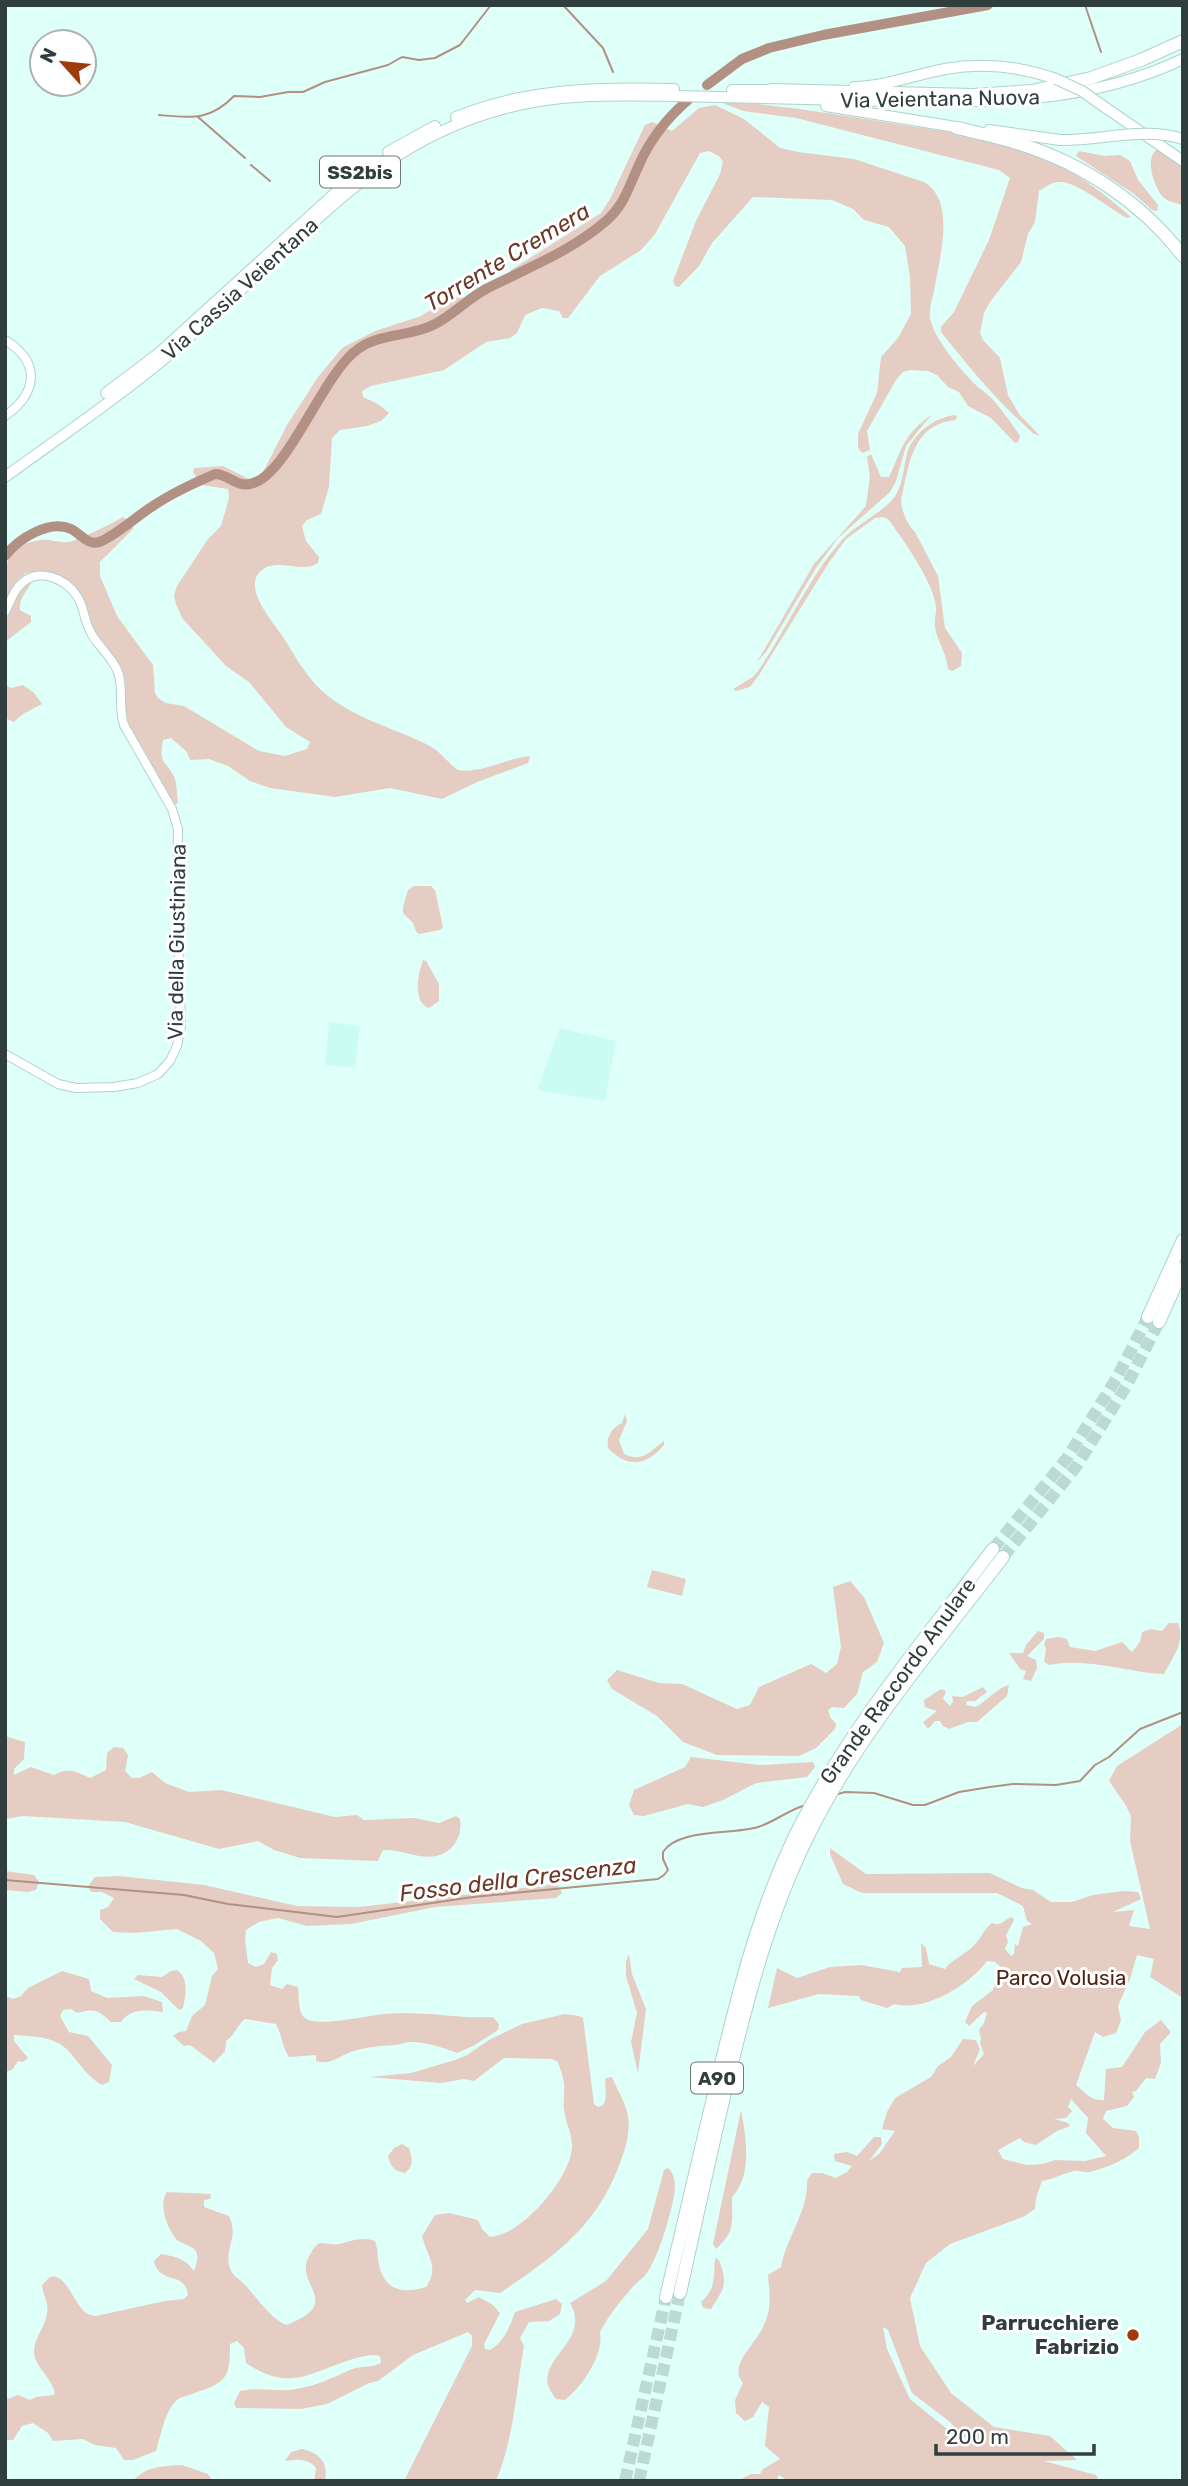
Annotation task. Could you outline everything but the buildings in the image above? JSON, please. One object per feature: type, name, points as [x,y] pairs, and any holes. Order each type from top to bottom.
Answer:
[{"type":"highway","points":[[773,95],[973,96],[1032,91],[1091,78],[1183,41]]},
{"type":"highway","name":"Via Veientana Nuova","points":[[773,95],[953,102],[1029,100],[1097,89],[1183,59]]},
{"type":"highway","points":[[773,95],[863,87],[944,69],[980,65],[1016,68],[1037,72],[1074,87],[1183,161]]},
{"type":"highway","name":"Via Cassia Veientana","points":[[5,477],[135,376],[334,194],[375,161],[412,138],[471,111],[515,97],[584,88],[773,95]]},
{"type":"highway","points":[[773,95],[957,128],[1060,140],[1088,140],[1151,133],[1183,139]]},
{"type":"highway","points":[[957,128],[1020,144],[1079,168],[1131,203],[1183,256]]},
{"type":"highway","name":"Via Cassia Veientana","points":[[5,468],[135,376]]},
{"type":"highway","points":[[1183,1240],[1153,1320],[1183,1268]]},
{"type":"highway","name":"Grande Raccordo Anulare","points":[[666,2297],[741,1985],[762,1915],[788,1865],[887,1700],[998,1553]]},
{"type":"highway","name":"Grande Raccordo Anulare","points":[[680,2292],[747,2004],[788,1865]]},
{"type":"street","points":[[5,340],[23,355],[31,377],[30,388],[23,401],[5,416]]},
{"type":"street","name":"Via della Giustiniana","points":[[5,612],[16,590],[24,581],[40,575],[57,579],[78,597],[90,632],[118,671],[121,714],[125,728],[172,809],[178,827],[181,1026],[176,1048],[164,1068],[152,1078],[130,1085],[90,1088],[65,1086],[49,1080],[5,1054]]},
{"type":"shaded area","points":[[329,1022],[360,1026],[355,1068],[325,1065]]},
{"type":"shaded area","points":[[560,1028],[616,1041],[605,1101],[537,1090]]},
{"type":"green space","points":[[724,101],[840,115],[996,141],[1039,155],[1068,170],[1131,217],[1127,218],[1084,190],[1066,183],[1056,182],[1039,191],[1035,222],[1028,234],[1021,262],[984,313],[980,333],[1000,358],[1008,395],[1019,414],[1040,436],[1034,434],[997,398],[941,332],[941,327],[954,312],[989,240],[1010,178],[999,170],[796,118],[743,111],[725,104]]},
{"type":"green space","points":[[715,105],[744,119],[780,148],[854,159],[924,182],[934,191],[940,203],[943,232],[930,318],[943,345],[957,364],[1008,418],[1020,436],[1018,442],[1015,443],[991,418],[968,406],[959,392],[948,387],[937,375],[928,371],[910,370],[903,372],[896,380],[867,431],[870,450],[862,453],[858,448],[858,434],[877,393],[881,357],[898,338],[911,314],[910,277],[905,246],[889,227],[864,220],[853,209],[832,200],[753,197],[712,243],[699,266],[679,287],[675,286],[673,281],[696,221],[720,174],[723,162],[719,156],[709,151],[700,153],[655,234],[641,250],[600,276],[568,318],[563,318],[559,311],[542,308],[525,315],[517,333],[510,338],[486,342],[444,370],[371,386],[362,391],[363,397],[389,413],[381,421],[367,426],[340,430],[332,438],[329,487],[321,514],[307,520],[302,526],[306,541],[319,557],[318,563],[304,567],[271,566],[264,568],[255,580],[256,594],[267,615],[308,675],[333,700],[430,746],[458,770],[476,770],[530,756],[528,763],[477,782],[442,799],[390,788],[335,797],[270,788],[250,781],[228,766],[209,759],[190,760],[187,752],[171,738],[163,740],[162,759],[176,782],[178,803],[173,805],[126,721],[123,679],[94,631],[79,592],[72,583],[51,573],[26,573],[17,581],[5,606],[6,572],[12,554],[28,543],[44,540],[73,541],[123,517],[132,523],[133,529],[100,562],[100,576],[117,616],[153,665],[155,693],[158,698],[166,703],[184,706],[259,751],[285,756],[307,749],[310,742],[286,727],[249,682],[226,666],[182,618],[176,604],[174,595],[177,586],[208,539],[221,526],[229,498],[228,489],[201,485],[193,472],[194,468],[223,466],[249,479],[262,474],[287,425],[318,377],[342,348],[375,331],[421,316],[451,297],[467,298],[507,278],[511,270],[601,213],[645,125],[652,122],[672,131],[699,108]]},
{"type":"green space","points":[[1156,150],[1161,150],[1183,167],[1183,205],[1164,198],[1156,186],[1151,160]]},
{"type":"green space","points":[[1079,151],[1105,156],[1120,155],[1130,161],[1138,180],[1158,205],[1157,211],[1076,156]]},
{"type":"green space","points":[[932,414],[906,446],[890,492],[838,538],[757,662],[814,564],[866,506],[870,476],[867,457],[871,454],[881,477],[889,477],[909,436]]},
{"type":"green space","points":[[957,416],[956,420],[941,423],[921,438],[910,461],[901,501],[907,522],[938,576],[945,628],[962,653],[961,666],[952,671],[948,669],[936,632],[935,601],[931,590],[910,550],[888,519],[883,517],[875,518],[846,539],[750,687],[736,691],[733,689],[758,671],[808,587],[842,540],[896,495],[907,454],[914,440],[932,423]]},
{"type":"green space","points":[[32,581],[20,605],[20,610],[31,616],[31,622],[5,642],[7,614],[12,599]]},
{"type":"green space","points":[[5,685],[11,688],[23,685],[34,693],[42,704],[14,722],[5,718]]},
{"type":"green space","points":[[414,886],[431,886],[435,890],[443,927],[440,930],[419,934],[403,913],[408,890]]},
{"type":"green space","points":[[423,960],[439,984],[439,1001],[429,1008],[420,1000],[418,994]]},
{"type":"green space","points":[[625,1414],[627,1421],[619,1440],[624,1454],[641,1456],[664,1441],[664,1445],[657,1452],[644,1461],[630,1462],[615,1455],[608,1448],[610,1433],[622,1423]]},
{"type":"green space","points":[[652,1570],[686,1579],[682,1596],[647,1587]]},
{"type":"green space","points":[[850,1581],[864,1597],[884,1643],[877,1662],[863,1672],[857,1694],[844,1708],[832,1707],[828,1710],[836,1724],[835,1729],[816,1748],[799,1756],[717,1755],[683,1742],[657,1716],[612,1689],[607,1680],[617,1670],[659,1683],[682,1684],[737,1709],[750,1705],[759,1687],[811,1664],[826,1673],[837,1664],[841,1647],[833,1587]]},
{"type":"green space","points":[[1169,1623],[1178,1623],[1180,1637],[1177,1650],[1164,1674],[1092,1664],[1049,1665],[1044,1662],[1046,1639],[1059,1637],[1067,1639],[1070,1647],[1095,1651],[1122,1642],[1132,1652],[1140,1642],[1142,1632],[1151,1629],[1162,1631]]},
{"type":"green space","points":[[1038,1631],[1044,1633],[1044,1639],[1027,1656],[1036,1660],[1037,1668],[1031,1681],[1023,1679],[1026,1671],[1020,1669],[1009,1653],[1023,1653]]},
{"type":"green space","points":[[1009,1685],[1007,1696],[977,1722],[968,1722],[949,1729],[940,1721],[935,1721],[928,1729],[923,1722],[937,1711],[925,1707],[924,1700],[941,1689],[946,1691],[943,1699],[950,1706],[953,1702],[952,1696],[963,1697],[983,1687],[987,1692],[975,1701],[967,1701],[966,1705],[976,1707]]},
{"type":"green space","name":"Parco Volusia","points":[[1183,1724],[1183,1998],[1150,1977],[1154,1959],[1137,1955],[1118,2006],[1121,2020],[1116,2033],[1103,2037],[1095,2032],[1076,2085],[1091,2098],[1104,2100],[1106,2069],[1122,2067],[1145,2032],[1161,2020],[1171,2032],[1160,2044],[1161,2063],[1155,2079],[1146,2078],[1136,2091],[1132,2092],[1134,2097],[1127,2106],[1106,2111],[1103,2119],[1113,2128],[1136,2131],[1139,2148],[1122,2160],[1103,2168],[1090,2172],[1074,2171],[1042,2181],[1035,2209],[1023,2217],[950,2244],[926,2263],[910,2298],[920,2346],[951,2393],[994,2427],[1050,2436],[1077,2460],[1044,2461],[1096,2475],[1099,2481],[788,2481],[779,2475],[776,2481],[743,2481],[741,2479],[751,2474],[760,2474],[763,2469],[780,2459],[765,2446],[769,2407],[762,2402],[753,2417],[745,2421],[736,2413],[735,2400],[743,2383],[738,2371],[740,2364],[762,2330],[768,2314],[768,2275],[781,2267],[801,2213],[807,2180],[812,2173],[836,2178],[847,2172],[852,2166],[835,2161],[834,2154],[847,2152],[857,2156],[874,2137],[881,2137],[882,2144],[869,2161],[879,2154],[895,2131],[882,2129],[895,2098],[931,2077],[938,2066],[951,2057],[963,2039],[976,2040],[980,2049],[973,2066],[984,2054],[979,2030],[987,2013],[984,2012],[969,2026],[965,2022],[972,2006],[993,1990],[1002,1968],[995,1962],[987,1961],[958,1987],[919,2004],[894,2004],[887,2008],[861,2000],[859,1996],[819,1994],[768,2008],[777,1968],[797,1978],[830,1967],[861,1965],[900,1972],[902,1968],[922,1967],[921,1943],[926,1948],[929,1964],[945,1969],[970,1949],[992,1923],[1001,1923],[1012,1917],[1014,1920],[1006,1935],[1008,1942],[1005,1949],[1011,1956],[1014,1954],[1015,1944],[1018,1946],[1023,1927],[1032,1924],[1027,1921],[1023,1906],[997,1893],[862,1893],[843,1884],[830,1848],[866,1874],[990,1873],[1022,1888],[1033,1890],[1051,1902],[1072,1902],[1093,1895],[1123,1891],[1138,1892],[1141,1899],[1113,1912],[1134,1910],[1129,1926],[1150,1929],[1130,1841],[1131,1816],[1109,1781],[1117,1766]],"holes":[[[1071,2099],[1088,2118],[1086,2133],[1106,2156],[1085,2161],[1055,2160],[1027,2165],[1003,2159],[998,2150],[1020,2138],[1036,2145],[1070,2126],[1054,2119],[1066,2118],[1072,2111],[1068,2107]],[[883,2327],[888,2330],[912,2393],[950,2422],[968,2441],[958,2438],[910,2399],[887,2349]]]},
{"type":"green space","points":[[5,1736],[25,1742],[24,1759],[14,1769],[14,1775],[31,1767],[54,1775],[68,1771],[90,1778],[106,1770],[107,1753],[114,1747],[123,1748],[128,1755],[125,1771],[132,1778],[152,1772],[165,1783],[189,1792],[221,1790],[335,1817],[357,1815],[364,1820],[414,1818],[439,1823],[456,1816],[460,1819],[460,1833],[453,1846],[437,1856],[383,1850],[378,1861],[300,1858],[274,1850],[258,1841],[219,1849],[125,1822],[23,1816],[5,1819]]},
{"type":"green space","points":[[691,1757],[760,1765],[813,1762],[815,1767],[807,1777],[756,1783],[703,1807],[688,1804],[644,1816],[634,1815],[629,1805],[634,1790],[685,1767]]},
{"type":"green space","points":[[5,1871],[34,1875],[39,1882],[36,1890],[5,1890]]},
{"type":"green space","points":[[119,1876],[204,1885],[297,1906],[359,1907],[557,1884],[562,1893],[556,1898],[435,1907],[351,1924],[307,1926],[278,1918],[259,1922],[246,1930],[248,1963],[256,1967],[264,1964],[271,1952],[277,1954],[278,1960],[272,1968],[270,1985],[282,1989],[287,1984],[298,1987],[300,2008],[305,2018],[321,2022],[398,2013],[493,2017],[499,2024],[498,2030],[457,2053],[428,2044],[408,2042],[362,2049],[321,2062],[316,2061],[316,2055],[289,2057],[276,2024],[245,2019],[226,2041],[225,2051],[214,2063],[190,2045],[184,2046],[173,2036],[186,2031],[192,2016],[205,2005],[212,1976],[218,1969],[214,1953],[201,1941],[177,1929],[113,1932],[100,1919],[100,1910],[108,1907],[114,1898],[102,1892],[91,1892],[88,1886],[95,1877]]},
{"type":"green space","points":[[629,1954],[632,1974],[646,2009],[638,2073],[631,2042],[637,2013],[626,1976]]},
{"type":"green space","points":[[177,1970],[181,1973],[186,1987],[183,2008],[179,2010],[161,1992],[134,1979],[138,1975],[162,1977]]},
{"type":"green space","points":[[62,1971],[89,1979],[91,1991],[107,1998],[144,1996],[162,2002],[163,2012],[134,2012],[121,2022],[111,2022],[96,2011],[77,2013],[71,2009],[63,2010],[60,2016],[69,2032],[88,2036],[112,2065],[109,2082],[102,2085],[89,2075],[63,2046],[36,2037],[14,2035],[14,2041],[28,2058],[23,2062],[18,2061],[12,2070],[5,2072],[5,1996],[13,1999],[21,1996],[28,1988]]},
{"type":"green space","points":[[565,2014],[583,2018],[594,2104],[598,2107],[603,2105],[606,2098],[606,2078],[612,2077],[627,2112],[628,2136],[611,2183],[600,2203],[573,2237],[557,2252],[500,2293],[475,2290],[465,2300],[467,2303],[479,2297],[493,2305],[500,2313],[484,2344],[485,2349],[490,2350],[503,2338],[515,2312],[556,2299],[562,2304],[560,2314],[549,2321],[529,2322],[520,2338],[524,2346],[514,2414],[496,2481],[404,2481],[472,2346],[472,2336],[468,2332],[413,2355],[378,2381],[327,2404],[301,2409],[236,2408],[234,2403],[240,2391],[305,2387],[354,2369],[377,2365],[381,2363],[380,2356],[363,2356],[300,2377],[275,2377],[246,2363],[244,2348],[237,2341],[230,2344],[229,2365],[224,2378],[212,2386],[177,2400],[167,2416],[156,2451],[133,2460],[124,2460],[116,2448],[95,2445],[83,2439],[53,2441],[48,2433],[33,2423],[22,2426],[13,2440],[5,2440],[5,2400],[18,2395],[30,2400],[55,2394],[34,2350],[46,2318],[47,2306],[42,2286],[49,2278],[60,2279],[80,2307],[95,2316],[184,2299],[188,2295],[182,2283],[161,2273],[154,2261],[161,2254],[171,2256],[184,2261],[194,2271],[197,2260],[195,2250],[176,2239],[170,2229],[163,2203],[167,2192],[211,2194],[210,2199],[204,2200],[204,2207],[229,2216],[232,2223],[228,2259],[232,2272],[269,2313],[286,2325],[304,2317],[313,2308],[314,2292],[306,2264],[318,2244],[362,2239],[375,2241],[383,2277],[393,2287],[412,2290],[426,2287],[432,2274],[422,2236],[435,2215],[449,2213],[478,2220],[490,2237],[516,2227],[543,2203],[564,2173],[570,2159],[572,2142],[564,2111],[564,2083],[558,2062],[552,2059],[504,2058],[474,2081],[464,2079],[441,2083],[369,2077],[411,2073],[455,2060],[522,2024]]},
{"type":"green space","points":[[741,2110],[746,2144],[745,2167],[739,2188],[732,2197],[730,2231],[716,2249],[713,2244]]},
{"type":"green space","points":[[402,2144],[409,2148],[412,2159],[405,2173],[393,2168],[388,2156],[394,2148]]},
{"type":"green space","points":[[668,2168],[674,2179],[674,2196],[665,2232],[651,2267],[618,2304],[603,2326],[599,2350],[585,2379],[565,2400],[556,2399],[549,2387],[548,2375],[551,2365],[574,2327],[575,2316],[570,2303],[606,2281],[648,2229],[664,2170]]},
{"type":"green space","points":[[715,2258],[719,2260],[722,2268],[724,2285],[711,2309],[703,2308],[701,2302],[710,2292],[713,2282]]},
{"type":"green space","points":[[302,2449],[321,2459],[326,2474],[325,2481],[314,2481],[316,2468],[310,2462],[285,2461],[291,2452]]},
{"type":"green space","points":[[182,2465],[208,2474],[213,2481],[133,2481],[149,2470]]},
{"type":"waterway","points":[[159,115],[200,116],[217,110],[234,96],[260,97],[303,92],[325,82],[388,65],[402,57],[419,60],[435,58],[460,45],[491,5]]},
{"type":"waterway","points":[[563,5],[603,48],[613,72]]},
{"type":"waterway","name":"Torrente Cremera","points":[[707,85],[742,59],[769,48],[823,35],[988,5]]},
{"type":"waterway","points":[[1085,5],[1101,52]]},
{"type":"waterway","name":"Torrente Cremera","points":[[5,556],[26,537],[53,527],[71,529],[88,541],[99,542],[168,497],[215,474],[245,484],[264,478],[291,445],[331,380],[358,349],[376,340],[433,325],[479,293],[563,251],[606,221],[621,203],[653,139],[688,100]]},
{"type":"waterway","points":[[198,117],[245,158]]},
{"type":"waterway","points":[[251,165],[270,181]]},
{"type":"waterway","name":"Fosso della Crescenza","points":[[838,1794],[874,1793],[913,1805],[925,1805],[959,1792],[990,1787],[1013,1784],[1056,1785],[1080,1781],[1095,1765],[1109,1757],[1140,1729],[1183,1712]]},
{"type":"waterway","name":"Fosso della Crescenza","points":[[5,1880],[184,1895],[228,1904],[337,1917],[473,1897],[658,1879],[668,1870],[663,1852],[670,1844],[693,1836],[758,1827],[803,1806]]},
{"type":"tunnel","points":[[993,1549],[1067,1458],[1116,1379],[1148,1317]]},
{"type":"tunnel","points":[[1003,1557],[1076,1467],[1127,1385],[1159,1322]]},
{"type":"tunnel","points":[[639,2481],[680,2293]]},
{"type":"tunnel","points":[[625,2481],[666,2297]]},
{"type":"place","name":"Parrucchiere Fabrizio","points":[[1133,2335]]}]
